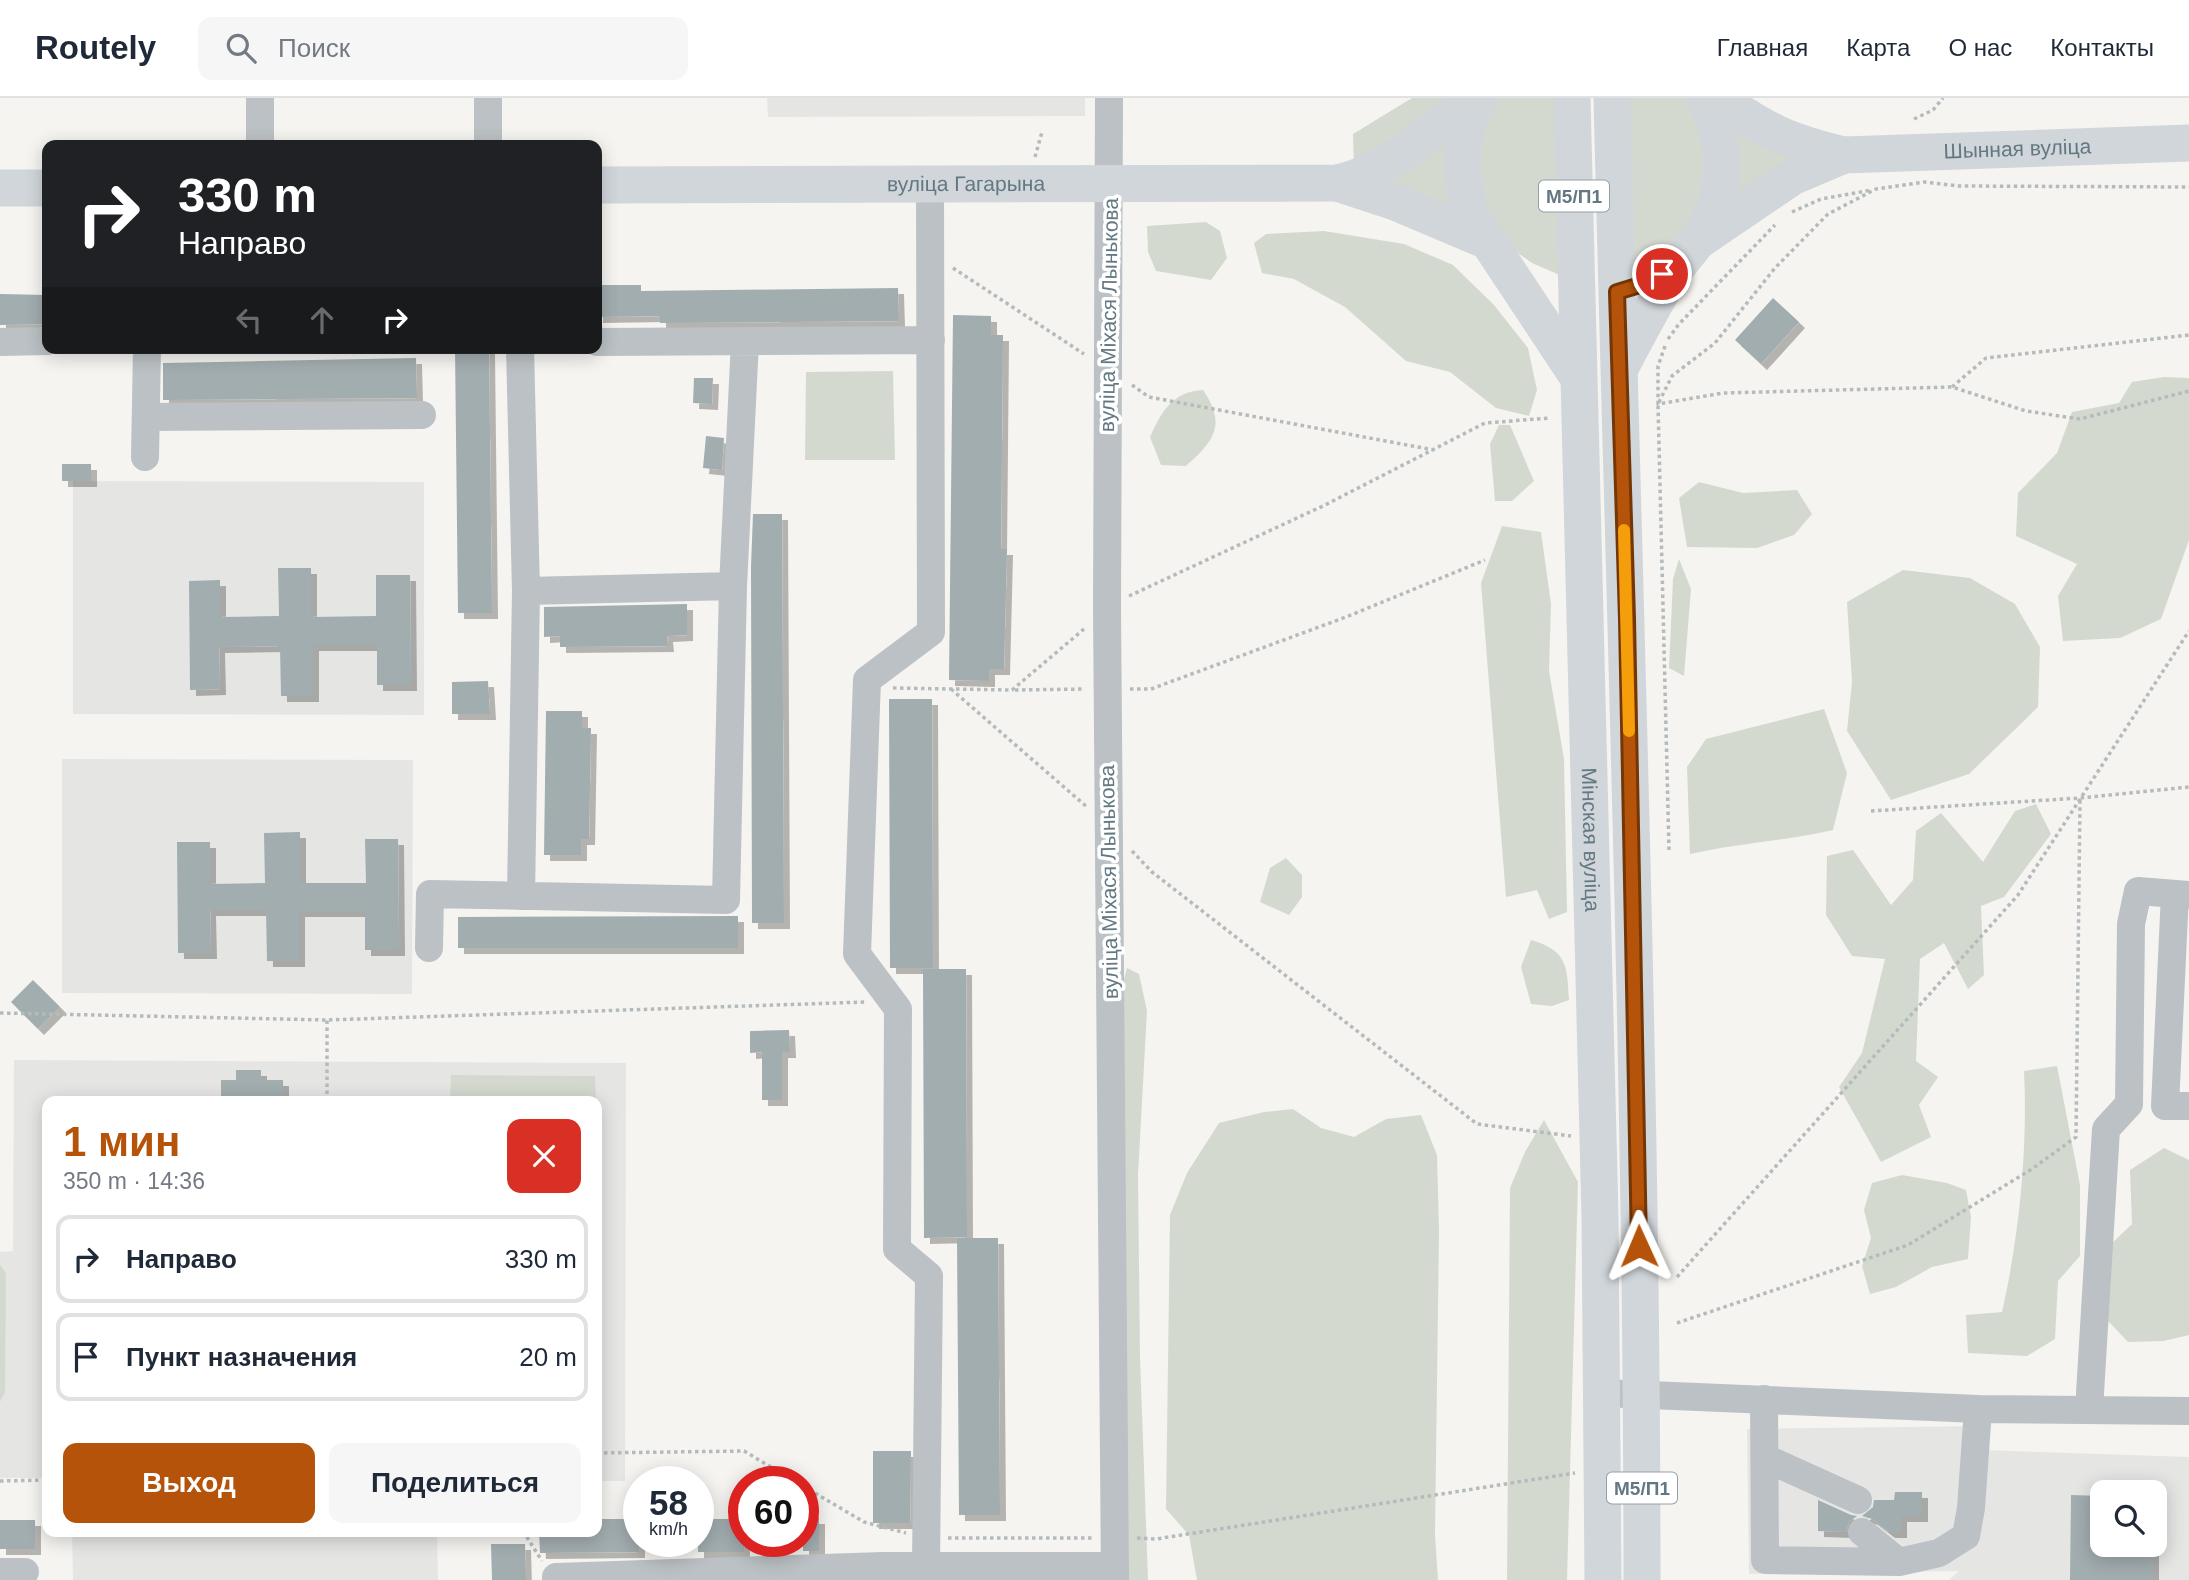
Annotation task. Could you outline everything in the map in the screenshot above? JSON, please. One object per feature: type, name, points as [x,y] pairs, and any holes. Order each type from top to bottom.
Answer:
[{"type":"main road","name":"вуліца Гагарына","points":[[1336,183],[1386,161],[1419,141],[1473,98]]},
{"type":"main road","points":[[1479,98],[1463,138],[1461,164],[1464,191],[1472,217],[1578,378]]},
{"type":"main road","name":"Мінская вуліца","points":[[1572,98],[1603,1393],[1603,1580]]},
{"type":"main road","name":"Мінская вуліца","points":[[1612,98],[1627,619],[1642,1396],[1642,1580]]},
{"type":"main road","points":[[1618,373],[1649,312],[1712,215],[1721,186],[1722,156],[1717,127],[1704,98]]},
{"type":"main road","name":"Шынная вуліца","points":[[1719,98],[1760,129],[1805,146],[1844,155],[2189,143]]},
{"type":"main road","name":"Шынная вуліца","points":[[1617,292],[1640,285],[1792,177],[1844,155]]},
{"type":"main road","name":"вуліца Гагарына","points":[[602,185],[1336,183],[1395,202],[1494,250],[1538,282],[1576,293],[1617,292]]},
{"type":"main road","points":[[0,188],[42,188]]},
{"type":"street","points":[[260,98],[260,140]]},
{"type":"street","points":[[488,98],[488,140]]},
{"type":"street","name":"вуліца Міхася Лынькова","points":[[1109,98],[1111,184],[1107,608],[1115,1561]]},
{"type":"street","points":[[926,1553],[929,1276],[897,1249],[898,1009],[858,954],[867,680],[931,632],[930,184]]},
{"type":"street","points":[[602,342],[931,340]]},
{"type":"street","points":[[0,342],[42,341]]},
{"type":"street","points":[[429,948],[430,894],[726,901],[733,586],[745,341]]},
{"type":"street","points":[[145,457],[147,354]]},
{"type":"street","points":[[520,354],[526,591],[521,896]]},
{"type":"street","points":[[146,417],[422,415]]},
{"type":"street","points":[[526,591],[733,586]]},
{"type":"street","points":[[2089,1410],[2106,1129],[2129,1104],[2131,924],[2138,891],[2182,895],[2177,1106],[2129,1104]]},
{"type":"street","points":[[1603,1393],[1978,1409],[2189,1411]]},
{"type":"street","points":[[1764,1399],[1765,1560],[1899,1562],[1939,1552],[1966,1535],[1971,1508],[1978,1409]]},
{"type":"street","points":[[1765,1458],[1858,1500]]},
{"type":"street","points":[[1862,1532],[1899,1562]]},
{"type":"street","points":[[556,1578],[883,1573],[926,1553],[1115,1561]]},
{"type":"path","points":[[1914,119],[1933,110],[1943,98]]},
{"type":"path","points":[[1669,850],[1657,366],[1666,343],[1679,324],[1753,244],[1783,217],[1821,199],[1924,182],[1959,186],[2189,187]]},
{"type":"path","points":[[1658,404],[1672,376],[1715,343],[1775,268],[1828,214],[1876,189]]},
{"type":"path","points":[[931,254],[1149,397],[1436,450]]},
{"type":"path","points":[[1952,387],[1986,358],[2189,335]]},
{"type":"path","points":[[1658,404],[1723,393],[1952,387],[2026,411],[2080,419],[2189,391]]},
{"type":"path","points":[[1012,690],[1107,608],[1151,584],[1325,505],[1485,423],[1550,418]]},
{"type":"path","points":[[867,688],[1151,689],[1346,617],[1485,560]]},
{"type":"path","points":[[1676,1276],[2018,895],[2189,631]]},
{"type":"path","points":[[951,689],[1109,826],[1152,872],[1477,1124],[1577,1137]]},
{"type":"path","points":[[1871,811],[2080,799],[2189,787]]},
{"type":"path","points":[[1677,1323],[1908,1245],[2032,1169],[2076,1137],[2080,799]]},
{"type":"path","points":[[0,1013],[327,1020],[891,1001]]},
{"type":"path","points":[[327,1020],[327,1096]]},
{"type":"path","points":[[602,1453],[744,1451],[769,1466]]},
{"type":"path","points":[[819,1495],[926,1553],[1115,1561],[1156,1538],[1577,1473]]},
{"type":"path","points":[[0,1481],[42,1480]]},
{"type":"path","points":[[527,1537],[556,1578]]},
{"type":"shaded area","points":[[767,98],[1085,98],[1085,116],[768,117]]},
{"type":"shaded area","points":[[1412,98],[1446,98],[1354,169],[1353,134]]},
{"type":"shaded area","points":[[1495,98],[1555,98],[1562,276],[1532,263],[1515,251],[1499,234],[1478,191],[1483,120]]},
{"type":"shaded area","points":[[1623,98],[1686,98],[1697,123],[1703,148],[1703,174],[1698,199],[1688,223],[1673,244],[1653,261],[1628,273]]},
{"type":"shaded area","points":[[1721,111],[1814,160],[1721,211]]},
{"type":"shaded area","points":[[1453,124],[1456,209],[1364,185]]},
{"type":"shaded area","points":[[1206,222],[1220,231],[1227,258],[1211,280],[1156,271],[1148,252],[1147,226]]},
{"type":"shaded area","points":[[1324,231],[1404,244],[1453,265],[1494,305],[1528,348],[1537,390],[1529,416],[1496,408],[1450,372],[1406,361],[1345,307],[1294,279],[1262,273],[1254,243],[1266,234]]},
{"type":"shaded area","points":[[893,371],[895,460],[805,460],[806,372]]},
{"type":"shaded area","points":[[2164,377],[2189,378],[2189,540],[2161,619],[2120,638],[2063,641],[2058,596],[2077,564],[2016,536],[2018,493],[2057,453],[2072,412],[2119,403],[2132,382]]},
{"type":"shaded area","points":[[1203,390],[1210,402],[1216,423],[1210,440],[1186,466],[1161,465],[1150,437],[1159,419],[1176,399]]},
{"type":"shaded area","points":[[1499,425],[1510,425],[1534,481],[1512,501],[1495,501],[1490,444]]},
{"type":"shaded area","points":[[73,481],[424,482],[424,715],[73,714]]},
{"type":"shaded area","points":[[1699,482],[1743,493],[1797,490],[1812,514],[1794,535],[1757,548],[1687,547],[1679,498]]},
{"type":"shaded area","points":[[1502,526],[1541,532],[1551,604],[1549,671],[1564,759],[1567,912],[1549,919],[1537,890],[1506,897],[1481,583]]},
{"type":"shaded area","points":[[1679,559],[1691,589],[1684,676],[1669,668],[1673,579]]},
{"type":"shaded area","points":[[1903,570],[1970,578],[2015,604],[2040,647],[2038,707],[1969,774],[1891,800],[1847,731],[1852,682],[1847,602]]},
{"type":"shaded area","points":[[1824,709],[1847,773],[1833,830],[1690,854],[1687,767],[1706,739]]},
{"type":"shaded area","points":[[62,759],[413,760],[412,994],[62,993]]},
{"type":"shaded area","points":[[2036,804],[2051,834],[2004,897],[1981,906],[1984,975],[1968,989],[1944,943],[1920,959],[1916,1061],[1938,1077],[1919,1105],[1931,1137],[1881,1162],[1839,1087],[1862,1053],[1885,959],[1852,956],[1826,915],[1827,856],[1853,850],[1891,905],[1913,880],[1916,831],[1941,813],[1983,862],[2015,811]]},
{"type":"shaded area","points":[[1286,858],[1302,875],[1302,897],[1289,915],[1260,902],[1270,868]]},
{"type":"shaded area","points":[[1531,940],[1552,949],[1563,961],[1569,1000],[1552,1006],[1531,1004],[1521,967]]},
{"type":"shaded area","points":[[1127,968],[1139,974],[1147,1011],[1138,1175],[1140,1357],[1148,1580],[1128,1580],[1122,987]]},
{"type":"shaded area","points":[[14,1060],[626,1063],[623,1481],[602,1481],[602,1096],[42,1096],[42,1478],[0,1478],[0,1252],[13,1251]]},
{"type":"shaded area","points":[[2057,1066],[2080,1185],[2080,1256],[2058,1281],[2055,1339],[2027,1356],[1968,1353],[1966,1315],[2002,1312],[2008,1283],[2023,1161],[2024,1071]]},
{"type":"shaded area","points":[[451,1075],[595,1076],[596,1096],[450,1096]]},
{"type":"shaded area","points":[[1293,1109],[1321,1128],[1354,1137],[1386,1119],[1421,1115],[1437,1155],[1439,1231],[1435,1534],[1438,1580],[1197,1580],[1189,1535],[1166,1509],[1170,1215],[1187,1173],[1219,1123],[1264,1112]]},
{"type":"shaded area","points":[[1544,1120],[1578,1182],[1567,1580],[1507,1580],[1510,1188],[1525,1152]]},
{"type":"shaded area","points":[[2164,1148],[2189,1160],[2189,1335],[2164,1341],[2128,1342],[2093,1305],[2110,1245],[2132,1224],[2130,1170]]},
{"type":"shaded area","points":[[1902,1175],[1947,1183],[1966,1190],[1971,1217],[1968,1259],[1932,1267],[1896,1287],[1870,1294],[1862,1266],[1871,1238],[1864,1210],[1872,1183]]},
{"type":"shaded area","points":[[0,1265],[6,1273],[5,1392],[0,1402]]},
{"type":"shaded area","points":[[1984,1426],[1984,1450],[2189,1457],[2189,1580],[1949,1580],[1959,1571],[1749,1574],[1747,1429]]},
{"type":"shaded area","points":[[72,1537],[437,1537],[438,1580],[73,1580]]},
{"type":"building","points":[[602,285],[641,285],[641,291],[898,288],[899,321],[660,323],[660,316],[602,317]]},
{"type":"building","points":[[0,294],[42,295],[42,324],[0,325]]},
{"type":"building","points":[[1773,298],[1799,322],[1761,364],[1735,340]]},
{"type":"building","points":[[953,315],[991,316],[991,335],[1003,335],[1001,549],[1007,549],[1004,669],[989,669],[989,681],[949,680]]},
{"type":"building","points":[[455,354],[489,354],[492,613],[458,613]]},
{"type":"building","points":[[416,358],[417,398],[163,400],[163,363]]},
{"type":"building","points":[[694,378],[713,378],[712,404],[693,403]]},
{"type":"building","points":[[706,436],[724,438],[722,470],[703,468]]},
{"type":"building","points":[[62,464],[91,464],[91,481],[62,481]]},
{"type":"building","points":[[753,514],[782,514],[784,923],[752,923]]},
{"type":"building","points":[[278,568],[311,568],[311,617],[376,616],[376,575],[410,575],[411,685],[377,685],[377,645],[313,645],[313,696],[281,696],[280,646],[219,647],[220,689],[190,690],[189,581],[220,580],[220,617],[279,616]]},
{"type":"building","points":[[687,604],[687,635],[667,636],[668,646],[560,647],[560,636],[544,637],[544,607]]},
{"type":"building","points":[[488,681],[490,714],[452,714],[452,682]]},
{"type":"building","points":[[889,699],[932,699],[933,968],[890,968]]},
{"type":"building","points":[[546,711],[582,711],[582,728],[591,728],[589,839],[581,839],[581,855],[544,855]]},
{"type":"building","points":[[300,832],[300,883],[366,883],[365,839],[398,839],[399,950],[365,950],[365,911],[299,911],[299,961],[267,961],[266,910],[210,910],[211,953],[178,953],[177,842],[210,842],[210,884],[265,883],[264,833]]},
{"type":"building","points":[[738,916],[738,948],[458,948],[458,917]]},
{"type":"building","points":[[923,969],[966,969],[967,1237],[924,1238]]},
{"type":"building","points":[[33,980],[60,1007],[38,1029],[11,1002]]},
{"type":"building","points":[[789,1030],[790,1052],[782,1052],[782,1100],[762,1100],[762,1052],[750,1053],[750,1031]]},
{"type":"building","points":[[236,1070],[261,1070],[261,1080],[283,1080],[283,1096],[221,1096],[221,1080],[236,1080]]},
{"type":"building","points":[[957,1238],[998,1238],[1000,1515],[959,1515]]},
{"type":"building","points":[[873,1451],[911,1451],[910,1523],[873,1523]]},
{"type":"building","points":[[1895,1492],[1922,1492],[1922,1516],[1901,1516],[1901,1532],[1889,1532],[1872,1519],[1862,1516],[1873,1507],[1874,1500],[1894,1500]]},
{"type":"building","points":[[2071,1495],[2090,1496],[2090,1557],[2153,1557],[2153,1580],[2070,1580]]},
{"type":"building","points":[[1818,1500],[1857,1516],[1849,1522],[1846,1532],[1818,1531]]},
{"type":"building","points":[[602,1519],[623,1519],[623,1552],[540,1553],[539,1537],[602,1537]]},
{"type":"building","points":[[714,1519],[728,1519],[728,1552],[714,1552]]},
{"type":"building","points":[[0,1520],[35,1520],[35,1549],[0,1549]]},
{"type":"building","points":[[491,1544],[525,1544],[526,1580],[492,1580]]},
{"type":"slow traffic","points":[[1624,530],[1629,731]]},
{"type":"route","points":[[1639,1246],[1627,619],[1617,292],[1662,274]]}]
